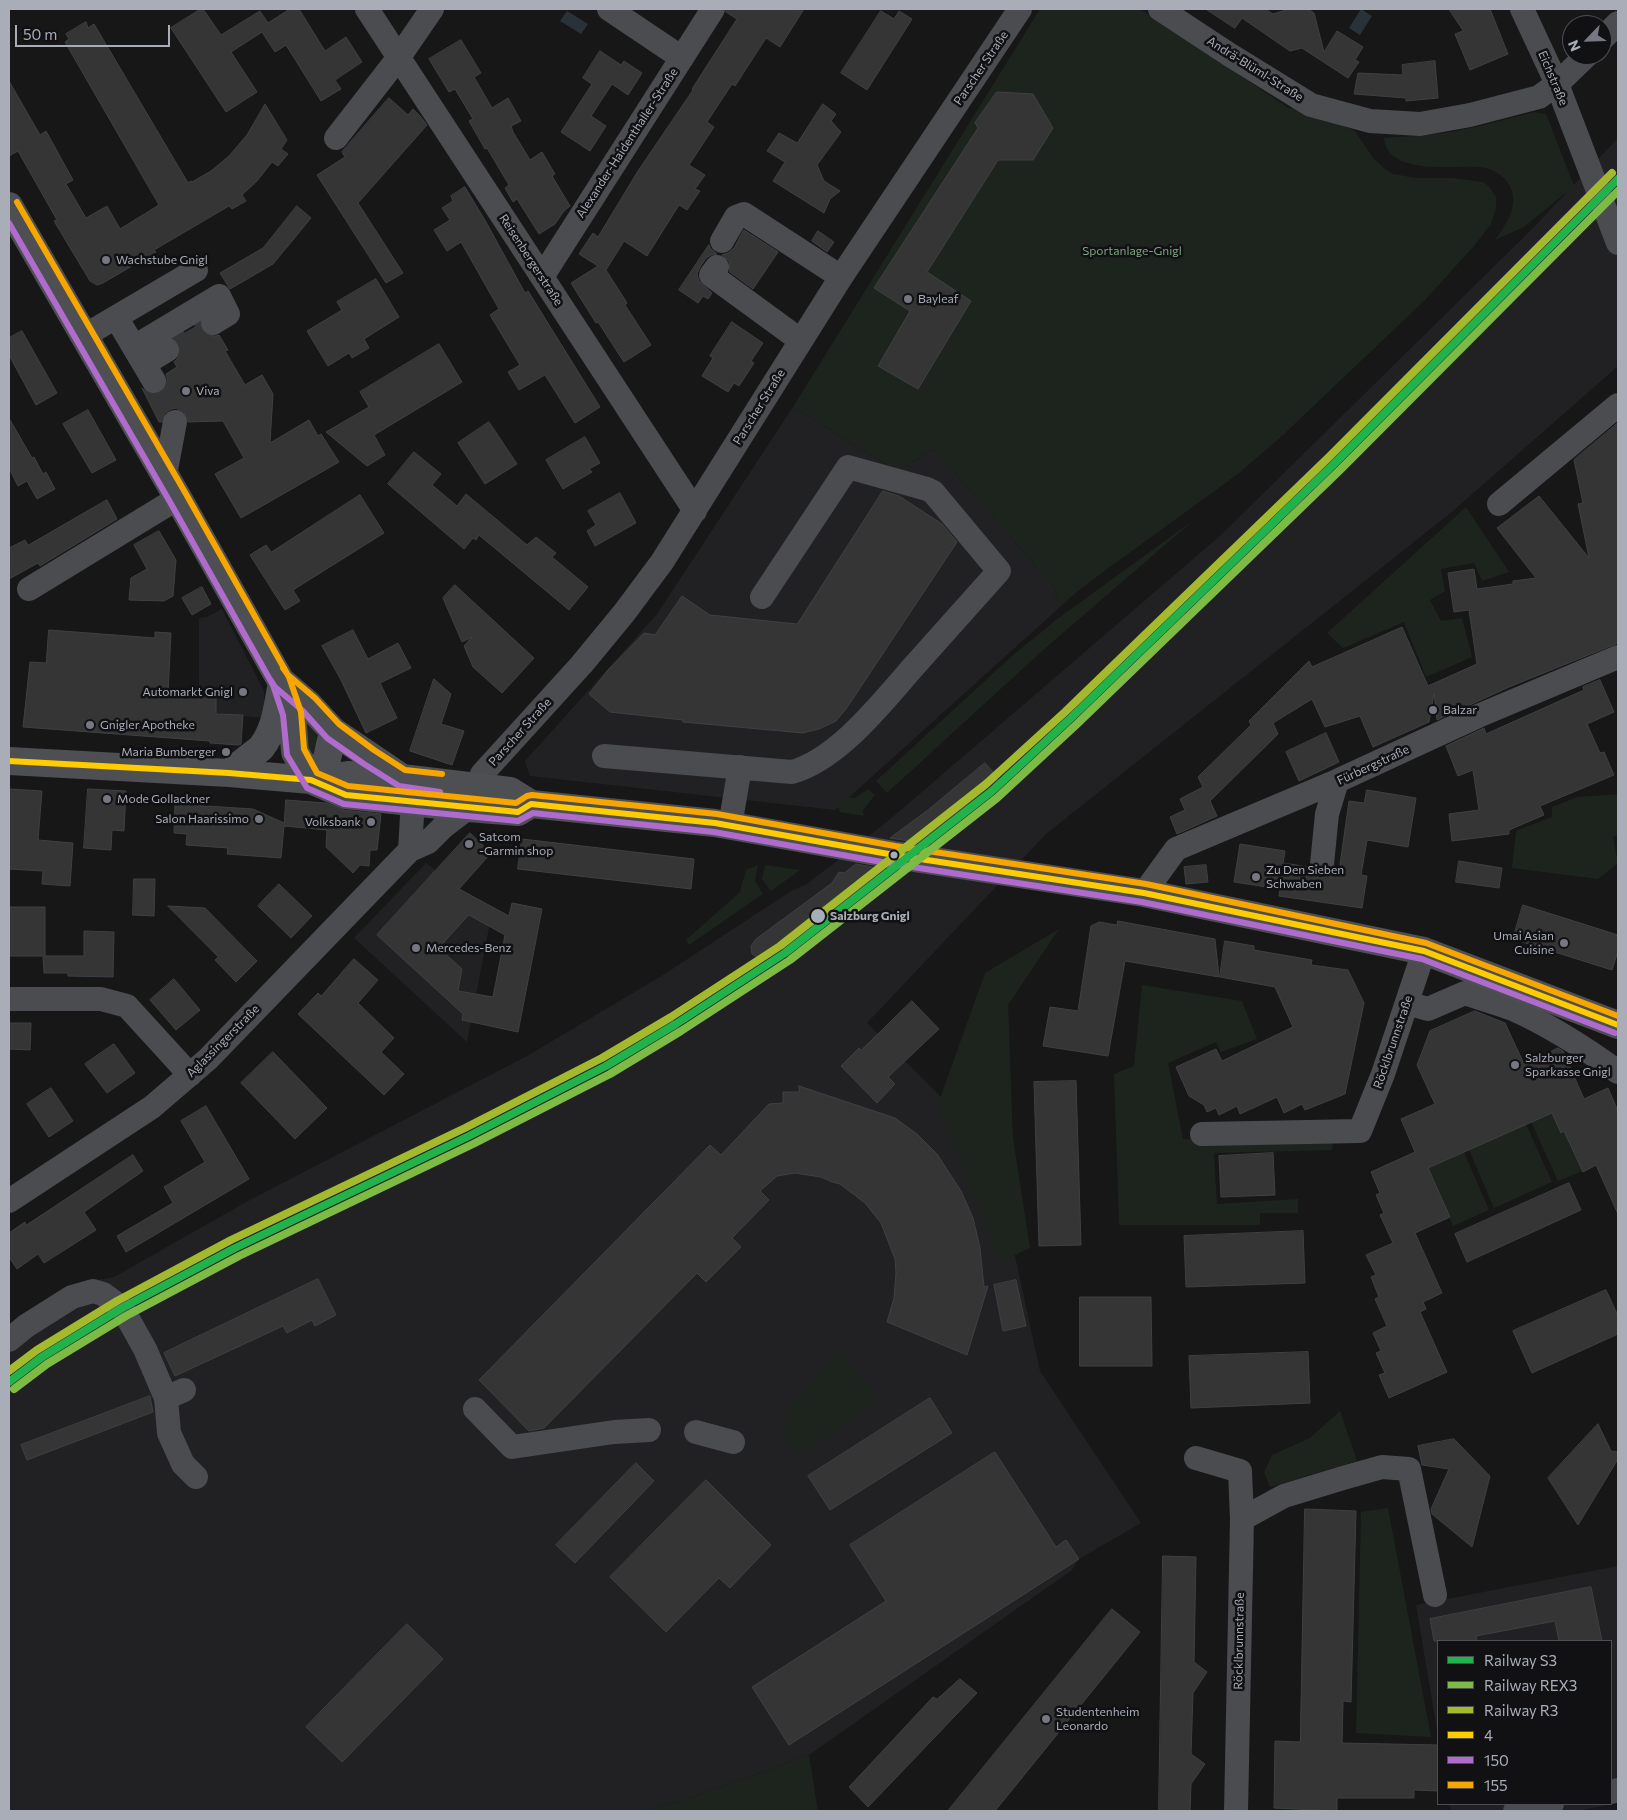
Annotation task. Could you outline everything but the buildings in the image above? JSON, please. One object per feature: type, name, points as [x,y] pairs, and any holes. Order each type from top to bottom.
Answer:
[{"type":"main road","points":[[9,206],[172,486],[281,681],[292,713],[295,752],[311,780]]},
{"type":"main road","points":[[281,681],[309,705],[333,731],[406,790]]},
{"type":"main road","points":[[229,773],[261,748],[265,742],[276,718],[281,681]]},
{"type":"main road","points":[[311,780],[327,759],[333,731]]},
{"type":"main road","points":[[9,762],[229,773],[311,780],[346,795],[406,790],[475,799],[510,792],[530,804],[730,826],[894,855],[1144,893],[1424,951],[1617,1026]]},
{"type":"street","name":"Reisenbergerstraße","points":[[367,9],[695,510]]},
{"type":"street","points":[[336,138],[399,57],[432,9]]},
{"type":"street","points":[[609,9],[682,58]]},
{"type":"street","name":"Alexander-Haidenthaller-Straße","points":[[542,277],[713,9]]},
{"type":"street","name":"Parscher Straße","points":[[475,799],[482,774],[582,664],[624,613],[662,562],[800,340],[1020,9]]},
{"type":"street","name":"Andrä-Blüml-Straße","points":[[1160,9],[1311,105],[1370,121],[1420,124],[1470,115],[1539,97],[1557,84],[1577,65]]},
{"type":"street","name":"Eichstraße","points":[[1522,9],[1557,84],[1618,243]]},
{"type":"street","points":[[722,241],[736,217],[744,214],[841,277]]},
{"type":"street","points":[[717,267],[711,275],[800,340]]},
{"type":"street","points":[[84,336],[196,270]]},
{"type":"street","points":[[144,364],[219,296],[228,314],[213,323]]},
{"type":"street","points":[[116,317],[144,364]]},
{"type":"street","points":[[144,364],[167,350]]},
{"type":"street","points":[[1499,504],[1618,405]]},
{"type":"street","points":[[29,589],[172,486],[175,422]]},
{"type":"street","points":[[604,756],[792,772],[811,765],[848,736],[872,713],[999,571],[933,492],[848,467],[762,597]]},
{"type":"street","name":"Fürbergstraße","points":[[1144,893],[1176,849],[1336,781],[1478,716],[1618,657]]},
{"type":"street","points":[[730,826],[740,767]]},
{"type":"street","points":[[1322,864],[1327,814],[1336,781]]},
{"type":"street","points":[[406,790],[412,816],[410,850]]},
{"type":"street","name":"Aglassingerstraße","points":[[9,1200],[152,1107],[190,1075],[208,1059],[410,850],[428,842],[475,799]]},
{"type":"street","name":"Röcklbrunnstraße","points":[[1202,1134],[1360,1131],[1383,1074],[1424,951]]},
{"type":"street","points":[[1407,1003],[1428,1009],[1465,994],[1502,1005],[1547,1026],[1584,1047],[1618,1072]]},
{"type":"street","points":[[9,999],[101,999],[127,1006],[190,1075]]},
{"type":"street","points":[[9,1340],[26,1326],[72,1297],[93,1291],[103,1294],[122,1308],[175,1394],[169,1434],[183,1464],[196,1477]]},
{"type":"street","points":[[475,1410],[512,1447],[614,1432],[649,1430]]},
{"type":"street","points":[[696,1432],[733,1442]]},
{"type":"street","points":[[1242,1519],[1284,1496],[1382,1467],[1403,1455]]},
{"type":"street","name":"Röcklbrunnstraße","points":[[1196,1458],[1240,1471],[1242,1519],[1236,1811]]},
{"type":"street","points":[[1382,1467],[1409,1470],[1435,1595]]},
{"type":"street","points":[[1515,1811],[1547,1805]]},
{"type":"shaded area","points":[[1361,9],[1372,16],[1360,35],[1349,28]]},
{"type":"shaded area","points":[[567,11],[588,24],[581,34],[560,21]]},
{"type":"shaded area","points":[[1618,138],[1618,366],[1453,511],[1046,834],[867,1023],[958,1114],[1014,1251],[1040,1371],[1141,1523],[1079,1559],[1072,1570],[809,1755],[688,1799],[642,1811],[9,1811],[9,1351],[72,1285],[114,1277],[248,1201],[527,1056],[663,975],[791,891],[807,884],[888,821],[1221,535],[1532,229]]},
{"type":"shaded area","points":[[793,407],[897,471],[934,449],[1054,587],[1059,608],[835,810],[530,776],[525,761],[657,614]]},
{"type":"shaded area","points":[[222,609],[264,691],[264,718],[199,712],[199,618],[207,617]]},
{"type":"shaded area","points":[[426,863],[461,889],[493,907],[467,1042],[354,938]]},
{"type":"shaded area","points":[[1618,1566],[1618,1803],[1612,1804],[1612,1640],[1437,1640],[1437,1730],[1416,1605]]},
{"type":"shaded area","points":[[1450,1805],[1608,1805],[1577,1811],[1451,1811]]},
{"type":"green space","name":"Sportanlage-Gnigl","points":[[1040,9],[1140,9],[1290,109],[1294,104],[1355,131],[1373,158],[1393,174],[1416,178],[1452,178],[1483,182],[1496,197],[1496,208],[1491,224],[1473,247],[1425,300],[1283,435],[1238,474],[1107,569],[1059,608],[1054,587],[934,449],[897,471],[793,407]]},
{"type":"green space","points":[[1534,112],[1546,114],[1574,186],[1524,227],[1495,240],[1505,226],[1512,211],[1513,195],[1505,179],[1493,170],[1482,167],[1438,167],[1408,163],[1396,158],[1388,150],[1384,138],[1422,136],[1454,131]]},
{"type":"green space","points":[[1466,507],[1509,572],[1482,581],[1474,563],[1441,569],[1445,591],[1430,600],[1441,621],[1462,618],[1472,657],[1426,677],[1404,622],[1343,648],[1327,633]]},
{"type":"green space","points":[[1195,519],[1042,651],[887,793],[876,781],[1012,656],[1056,620]]},
{"type":"green space","points":[[299,708],[312,726],[316,736],[316,749],[313,757],[309,759]]},
{"type":"green space","points":[[868,789],[875,795],[863,810],[864,816],[840,812],[838,807],[840,801],[847,797],[855,798]]},
{"type":"green space","points":[[1618,794],[1618,835],[1613,837],[1618,863],[1598,879],[1512,868],[1516,831],[1552,817],[1552,807],[1578,797]]},
{"type":"green space","points":[[758,865],[755,881],[763,894],[689,945],[686,940],[740,892],[746,870]]},
{"type":"green space","points":[[765,865],[800,870],[771,891],[762,879]]},
{"type":"green space","points":[[1059,929],[1008,1005],[1013,1138],[1030,1248],[1000,1262],[938,1104],[985,973]]},
{"type":"green space","points":[[1142,985],[1242,1001],[1257,1039],[1221,1052],[1216,1042],[1168,1063],[1183,1139],[1334,1137],[1332,1150],[1214,1153],[1217,1204],[1298,1199],[1298,1213],[1260,1213],[1260,1225],[1119,1225],[1114,1074],[1134,1066]]},
{"type":"green space","points":[[1552,1113],[1561,1132],[1564,1131],[1588,1169],[1558,1181],[1531,1122]]},
{"type":"green space","points":[[1526,1124],[1552,1182],[1494,1208],[1469,1150]]},
{"type":"green space","points":[[1464,1152],[1489,1210],[1453,1226],[1428,1168]]},
{"type":"green space","points":[[838,1351],[879,1399],[807,1451],[795,1451],[787,1441],[784,1426],[788,1412]]},
{"type":"green space","points":[[1340,1411],[1357,1461],[1270,1487],[1264,1472],[1272,1455],[1310,1438]]},
{"type":"green space","points":[[1388,1508],[1431,1737],[1356,1733],[1361,1512]]},
{"type":"green space","points":[[809,1755],[818,1811],[642,1811],[688,1799]]},
{"type":"tunnel","points":[[167,350],[213,323]]},
{"type":"tunnel","points":[[154,381],[175,422]]},
{"type":"rail line","name":"R3","points":[[9,1371],[37,1350],[117,1301],[231,1240],[465,1128],[602,1058],[671,1017],[780,946],[986,784],[1065,712],[1329,457],[1612,173]]},
{"type":"rail line","name":"S3","points":[[9,1382],[42,1357],[122,1308],[235,1248],[469,1136],[606,1066],[676,1024],[785,953],[992,791],[1071,718],[1335,463],[1618,179]]},
{"type":"rail line","name":"REX3","points":[[14,1389],[47,1364],[126,1316],[239,1256],[473,1144],[610,1074],[681,1031],[790,960],[997,798],[1077,724],[1341,469],[1618,191]]},
{"type":"transit line","name":"155","points":[[17,202],[186,494],[289,677],[301,712],[304,749],[317,773],[348,786],[516,803],[532,795],[717,814],[895,846],[1146,884],[1426,943],[1618,1016]]},
{"type":"transit line","name":"150","points":[[9,223],[273,685],[283,715],[287,755],[307,788],[344,804],[518,821],[533,813],[714,832],[893,864],[1142,902],[1422,959],[1615,1033]]},
{"type":"transit line","name":"155","points":[[283,668],[339,724],[374,750],[405,770],[442,774]]},
{"type":"transit line","name":"150","points":[[269,678],[275,687],[303,711],[327,738],[364,764],[399,786],[440,792]]},
{"type":"transit line","name":"4","points":[[9,761],[229,773],[311,780],[346,795],[518,812],[531,804],[715,823],[894,855],[1144,893],[1424,951],[1618,1025]]},
{"type":"place","name":"Wachstube Gnigl","points":[[106,260]]},
{"type":"place","name":"Bayleaf","points":[[908,299]]},
{"type":"place","name":"Viva","points":[[186,391]]},
{"type":"place","name":"Automarkt Gnigl","points":[[243,692]]},
{"type":"place","name":"Balzar","points":[[1433,710]]},
{"type":"place","name":"Gnigler Apotheke","points":[[90,725]]},
{"type":"place","name":"Maria Bumberger","points":[[226,752]]},
{"type":"place","name":"Mode Gollackner","points":[[107,799]]},
{"type":"place","name":"Salon Haarissimo","points":[[259,819]]},
{"type":"place","name":"Volksbank","points":[[371,822]]},
{"type":"place","name":"Satcom -Garmin shop","points":[[469,844]]},
{"type":"place","name":"Zu Den Sieben Schwaben","points":[[1256,877]]},
{"type":"place","name":"Salzburg Gnigl","points":[[818,916]]},
{"type":"place","name":"Umai Asian Cuisine","points":[[1564,943]]},
{"type":"place","name":"Mercedes-Benz","points":[[416,948]]},
{"type":"place","name":"Salzburger Sparkasse Gnigl","points":[[1515,1065]]},
{"type":"place","name":"Studentenheim Leonardo","points":[[1046,1719]]}]
